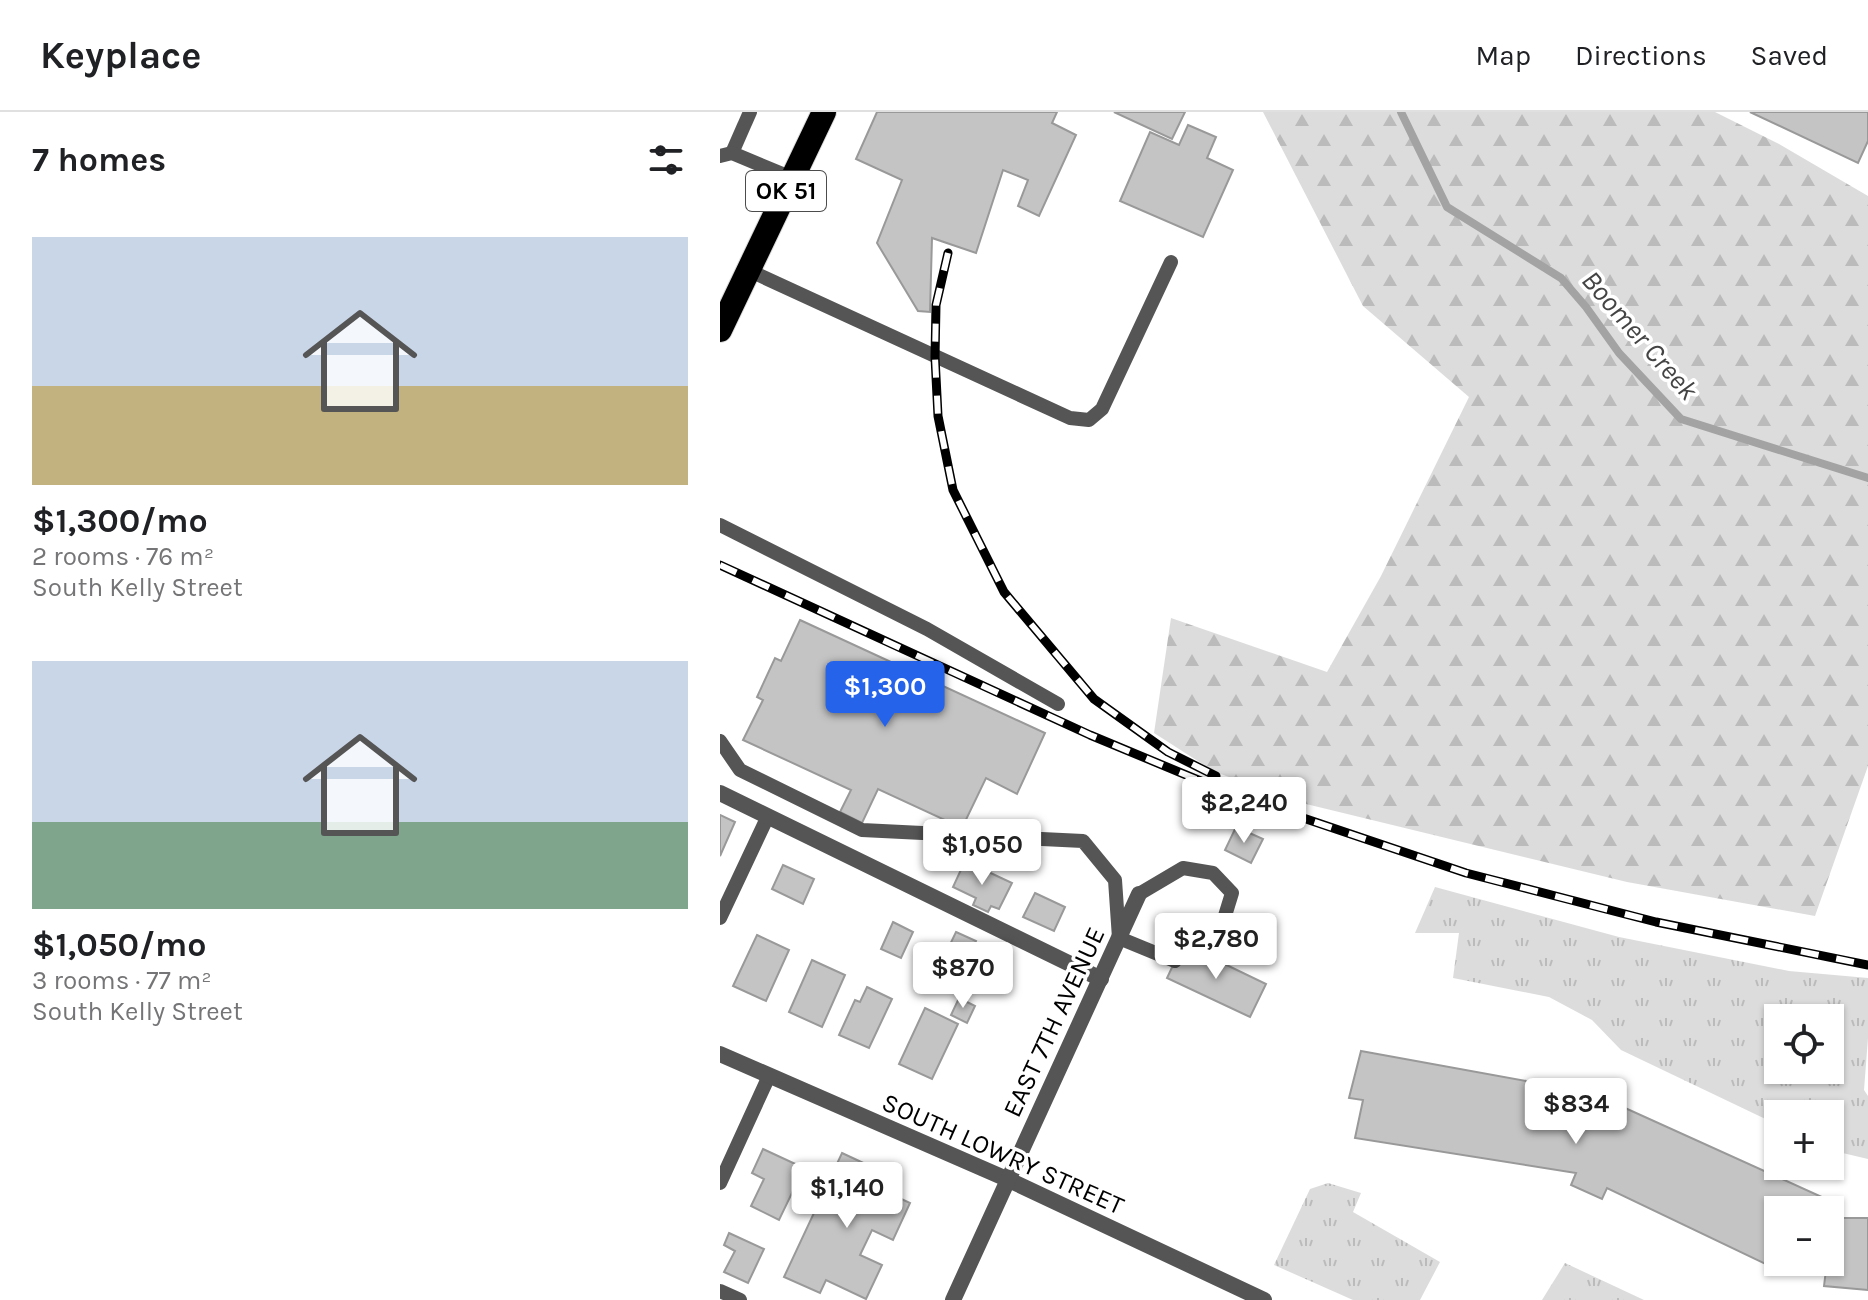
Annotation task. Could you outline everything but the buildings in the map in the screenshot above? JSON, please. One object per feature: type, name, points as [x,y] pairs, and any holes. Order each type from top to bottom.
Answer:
[{"type":"highway","name":"OK 51","points":[[720,330],[824,112]]},
{"type":"street","points":[[720,793],[1101,979]]},
{"type":"street","name":"EAST 7TH AVENUE","points":[[953,1300],[1139,894]]},
{"type":"street","name":"SOUTH LOWRY STREET","points":[[720,1054],[1009,1180],[1264,1300]]},
{"type":"lane","points":[[750,112],[726,154],[792,178]]},
{"type":"lane","points":[[748,270],[1070,418],[1089,420],[1102,409],[1171,262]]},
{"type":"lane","points":[[720,525],[927,629],[1058,704]]},
{"type":"lane","points":[[720,741],[740,770],[862,830],[1083,841],[1115,880],[1119,938],[1175,961]]},
{"type":"lane","points":[[720,918],[768,816]]},
{"type":"lane","points":[[1139,894],[1183,868],[1213,873],[1232,893],[1212,958]]},
{"type":"lane","points":[[720,1183],[769,1076]]},
{"type":"lane","points":[[720,1291],[740,1300]]},
{"type":"green space","points":[[1263,112],[1715,112],[1779,144],[1868,196],[1868,766],[1815,916],[1627,882],[1302,803],[1215,772],[1154,733],[1171,618],[1327,672],[1381,576],[1469,397],[1363,306]]},
{"type":"green space","points":[[1435,887],[1619,937],[1789,971],[1868,978],[1864,1090],[1868,1096],[1868,1159],[1844,1153],[1844,1100],[1764,1100],[1764,1118],[1621,1050],[1592,1020],[1549,997],[1453,978],[1459,933],[1415,933]]},
{"type":"green space","points":[[1328,1183],[1361,1193],[1353,1212],[1440,1262],[1420,1300],[1353,1300],[1274,1265],[1310,1189]]},
{"type":"green space","points":[[1565,1263],[1644,1300],[1542,1300]]},
{"type":"waterway","name":"Boomer Creek","points":[[1401,112],[1447,207],[1561,278],[1619,353],[1681,419],[1868,478]]},
{"type":"railway","points":[[948,253],[936,305],[938,416],[953,490],[1004,592],[1094,699],[1168,752],[1216,776]]},
{"type":"railway","points":[[720,565],[1090,735],[1232,794],[1466,873],[1656,922],[1868,965]]}]
